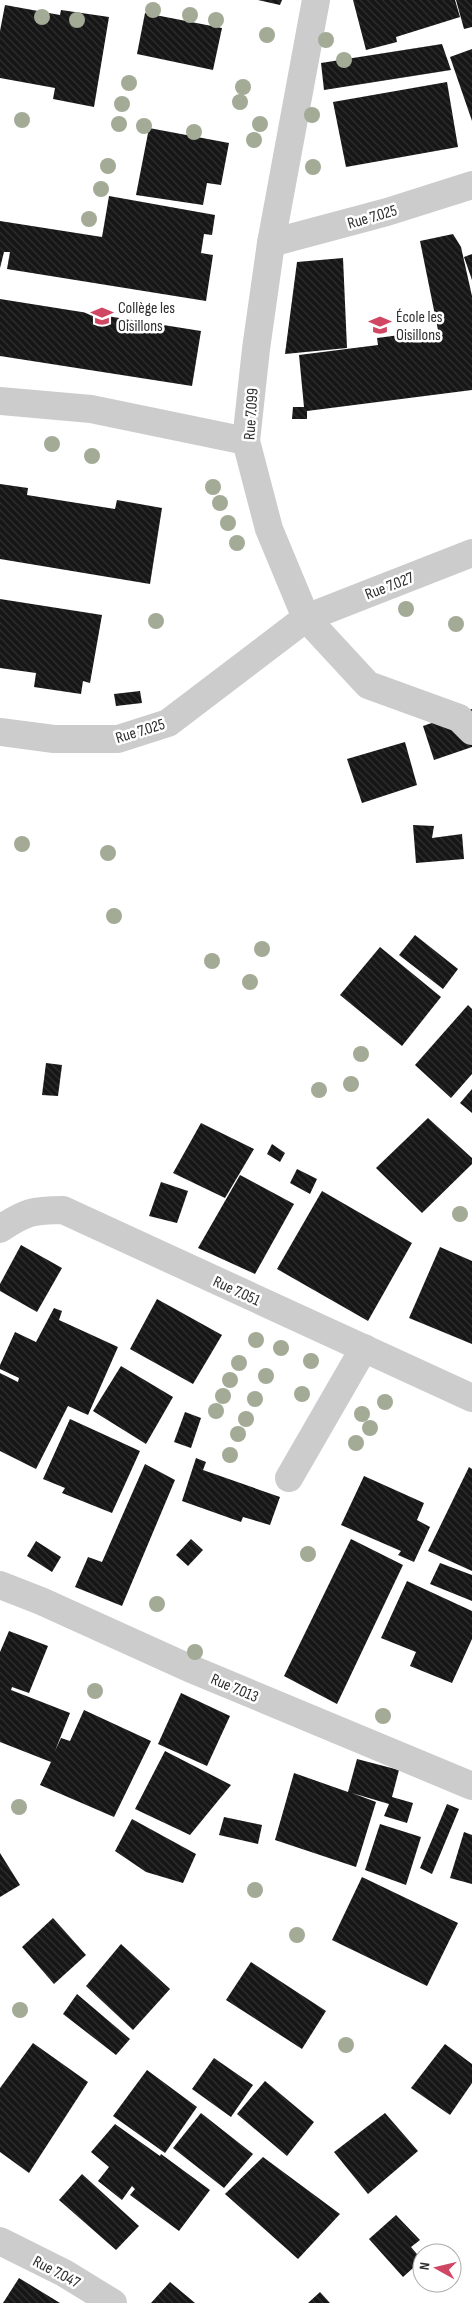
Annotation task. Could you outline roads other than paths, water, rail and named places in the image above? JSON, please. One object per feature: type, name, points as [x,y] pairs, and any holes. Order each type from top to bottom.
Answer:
[{"type":"street","name":"Rue 7.099","points":[[316,0],[271,243],[256,349],[246,441],[269,529],[306,618],[368,685],[459,718],[472,730]]},
{"type":"street","name":"Rue 7.025","points":[[271,243],[387,212],[472,185]]},
{"type":"street","points":[[0,401],[91,409],[246,441]]},
{"type":"street","name":"Rue 7.027","points":[[306,618],[472,553]]},
{"type":"street","name":"Rue 7.025","points":[[0,732],[54,739],[118,740],[168,723],[306,618]]},
{"type":"street","name":"Rue 7.051","points":[[0,1229],[22,1214],[41,1210],[63,1210],[472,1398]]},
{"type":"street","points":[[289,1478],[364,1348]]},
{"type":"street","name":"Rue 7.013","points":[[0,1585],[42,1601],[198,1671],[472,1786]]},
{"type":"street","name":"Rue 7.047","points":[[0,2241],[64,2273],[113,2303]]},
{"type":"place","name":"Collège les Oisillons","points":[[102,316]]},
{"type":"place","name":"École les Oisillons","points":[[380,325]]}]
